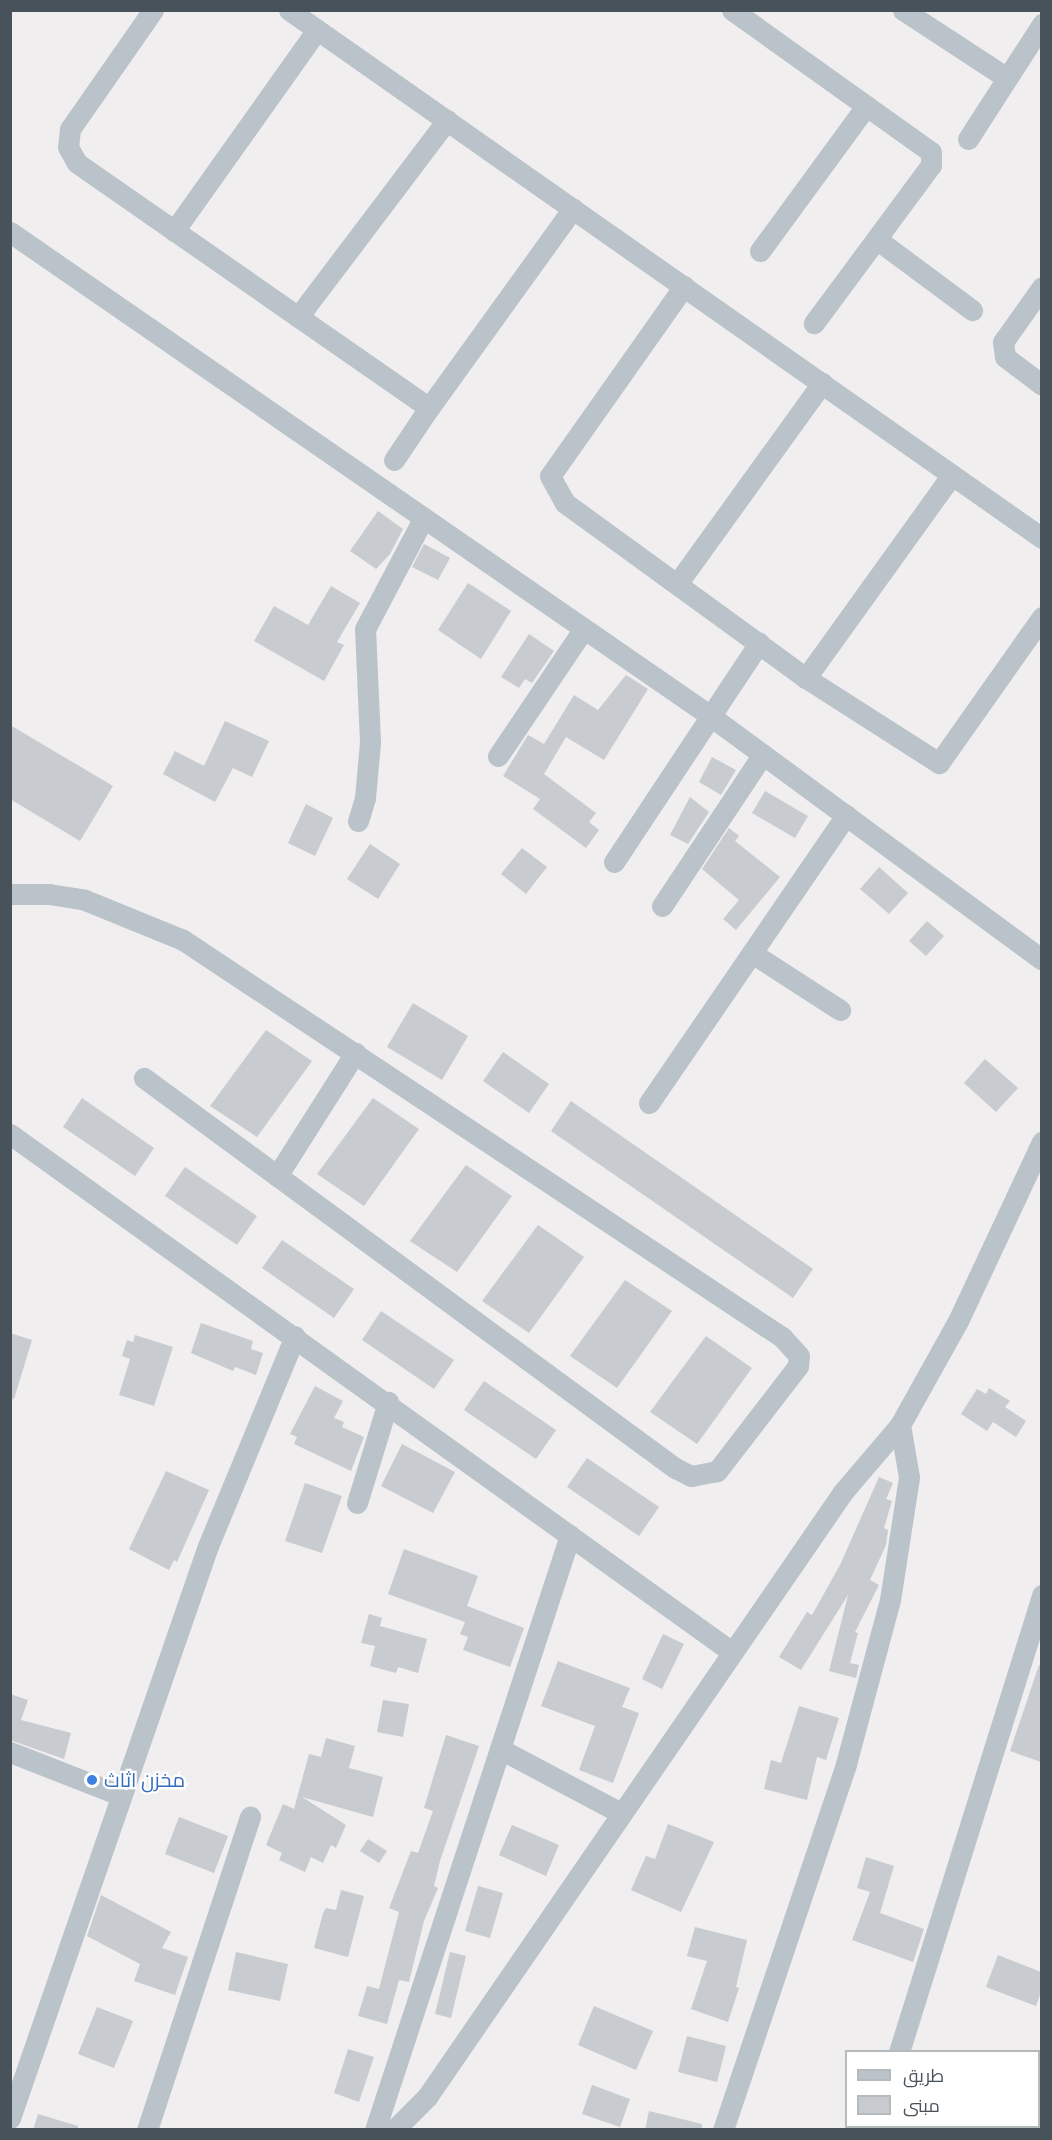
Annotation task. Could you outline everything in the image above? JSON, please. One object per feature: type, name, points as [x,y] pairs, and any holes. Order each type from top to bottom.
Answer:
[{"type":"street","points":[[153,10],[76,120],[68,147],[77,163],[429,408]]},
{"type":"street","points":[[289,10],[1041,538]]},
{"type":"street","points":[[732,10],[931,152],[932,165],[879,241],[814,323]]},
{"type":"street","points":[[903,10],[1007,78]]},
{"type":"street","points":[[969,140],[1041,24]]},
{"type":"street","points":[[174,231],[317,30]]},
{"type":"street","points":[[760,251],[866,106]]},
{"type":"street","points":[[298,317],[447,120]]},
{"type":"street","points":[[394,460],[573,208]]},
{"type":"street","points":[[10,232],[583,630],[710,715],[1041,960]]},
{"type":"street","points":[[879,241],[972,310]]},
{"type":"street","points":[[684,286],[550,476],[565,503],[806,678],[939,763],[1041,616]]},
{"type":"street","points":[[1041,287],[1003,342],[1005,357],[1041,386]]},
{"type":"street","points":[[677,584],[822,384]]},
{"type":"street","points":[[806,678],[951,476]]},
{"type":"street","points":[[358,822],[365,798],[370,742],[365,629],[423,519]]},
{"type":"street","points":[[498,756],[583,630]]},
{"type":"street","points":[[614,862],[759,644]]},
{"type":"street","points":[[662,906],[763,754]]},
{"type":"street","points":[[649,1103],[846,815]]},
{"type":"street","points":[[10,894],[49,894],[85,900],[183,940],[782,1337],[799,1356],[798,1366],[717,1471],[691,1476],[675,1468],[144,1078]]},
{"type":"street","points":[[752,952],[840,1010]]},
{"type":"street","points":[[277,1176],[356,1053]]},
{"type":"street","points":[[10,1134],[388,1402],[732,1652]]},
{"type":"street","points":[[394,2130],[427,2097],[843,1492],[900,1425],[958,1322],[1041,1142]]},
{"type":"street","points":[[10,2118],[208,1546],[294,1336]]},
{"type":"street","points":[[357,1503],[388,1402]]},
{"type":"street","points":[[723,2130],[846,1764],[890,1600],[909,1477],[900,1425]]},
{"type":"street","points":[[375,2130],[570,1535]]},
{"type":"street","points":[[900,2050],[1041,1595]]},
{"type":"street","points":[[500,1749],[621,1813]]},
{"type":"street","points":[[10,1752],[120,1795]]},
{"type":"street","points":[[147,2130],[250,1817]]},
{"type":"building","points":[[378,511],[403,529],[390,554],[376,569],[350,551]]},
{"type":"building","points":[[424,544],[450,558],[438,580],[412,567]]},
{"type":"building","points":[[468,583],[511,611],[481,659],[438,630]]},
{"type":"building","points":[[331,586],[360,603],[337,642],[344,645],[324,681],[254,641],[274,606],[308,625]]},
{"type":"building","points":[[529,634],[554,651],[532,683],[525,679],[519,688],[501,677]]},
{"type":"building","points":[[626,675],[648,689],[604,760],[566,737],[544,774],[596,813],[589,822],[599,830],[586,848],[533,809],[540,799],[503,776],[528,735],[544,744],[574,695],[598,710]]},
{"type":"building","points":[[225,721],[269,741],[252,777],[233,768],[215,802],[163,774],[175,751],[204,766]]},
{"type":"building","points":[[10,725],[113,786],[80,841],[10,799]]},
{"type":"building","points":[[712,757],[736,770],[721,795],[699,782]]},
{"type":"building","points":[[765,791],[808,816],[795,838],[752,813]]},
{"type":"building","points":[[690,797],[709,812],[688,844],[670,835]]},
{"type":"building","points":[[306,804],[333,818],[315,856],[288,843]]},
{"type":"building","points":[[729,828],[739,836],[735,841],[780,877],[736,930],[723,919],[739,900],[702,869]]},
{"type":"building","points":[[370,844],[400,864],[378,899],[347,879]]},
{"type":"building","points":[[522,848],[547,867],[526,894],[501,874]]},
{"type":"building","points":[[879,867],[908,893],[889,914],[860,889]]},
{"type":"building","points":[[927,921],[944,936],[926,956],[909,941]]},
{"type":"building","points":[[413,1003],[468,1036],[442,1080],[387,1047]]},
{"type":"building","points":[[266,1030],[312,1061],[257,1137],[210,1106]]},
{"type":"building","points":[[503,1052],[549,1084],[529,1113],[483,1081]]},
{"type":"building","points":[[985,1059],[1018,1088],[996,1112],[964,1083]]},
{"type":"building","points":[[82,1098],[154,1148],[135,1176],[63,1127]]},
{"type":"building","points":[[373,1098],[419,1129],[364,1206],[317,1174]]},
{"type":"building","points":[[571,1101],[813,1269],[793,1298],[551,1131]]},
{"type":"building","points":[[466,1165],[512,1196],[457,1272],[410,1241]]},
{"type":"building","points":[[185,1167],[257,1216],[237,1245],[165,1196]]},
{"type":"building","points":[[538,1225],[584,1257],[529,1333],[482,1301]]},
{"type":"building","points":[[282,1240],[354,1289],[334,1318],[262,1268]]},
{"type":"building","points":[[625,1280],[672,1311],[617,1388],[570,1356]]},
{"type":"building","points":[[381,1311],[454,1360],[434,1389],[362,1340]]},
{"type":"building","points":[[201,1323],[253,1341],[251,1349],[263,1353],[256,1375],[235,1367],[233,1371],[191,1353]]},
{"type":"building","points":[[10,1333],[32,1340],[14,1399],[10,1398]]},
{"type":"building","points":[[135,1335],[173,1347],[154,1406],[119,1395],[130,1359],[122,1356],[127,1340],[133,1342]]},
{"type":"building","points":[[706,1336],[752,1368],[697,1444],[650,1412]]},
{"type":"building","points":[[484,1381],[556,1430],[536,1459],[464,1410]]},
{"type":"building","points":[[315,1386],[343,1401],[334,1418],[344,1422],[342,1427],[364,1437],[351,1471],[294,1444],[297,1437],[290,1434]]},
{"type":"building","points":[[989,1388],[1010,1401],[1005,1407],[1026,1421],[1016,1437],[993,1422],[987,1431],[961,1414],[977,1389],[986,1394]]},
{"type":"building","points":[[402,1444],[455,1472],[433,1513],[381,1486]]},
{"type":"building","points":[[587,1458],[659,1507],[639,1536],[567,1487]]},
{"type":"building","points":[[166,1471],[209,1490],[177,1562],[174,1560],[169,1570],[129,1549]]},
{"type":"building","points":[[879,1477],[893,1483],[886,1499],[892,1501],[884,1528],[888,1530],[886,1545],[870,1580],[879,1585],[855,1632],[858,1633],[850,1663],[859,1665],[856,1678],[829,1671],[848,1595],[801,1670],[779,1657],[807,1612],[812,1615],[840,1565]]},
{"type":"building","points":[[305,1483],[342,1496],[322,1553],[285,1541]]},
{"type":"building","points":[[404,1549],[478,1576],[467,1606],[524,1628],[510,1667],[463,1650],[468,1637],[460,1634],[465,1622],[388,1594]]},
{"type":"building","points":[[369,1614],[382,1618],[380,1626],[427,1639],[418,1673],[398,1667],[396,1673],[370,1666],[375,1646],[361,1643]]},
{"type":"building","points":[[663,1634],[684,1644],[662,1689],[642,1679]]},
{"type":"building","points":[[558,1661],[630,1688],[622,1707],[639,1713],[613,1783],[579,1770],[595,1726],[541,1706]]},
{"type":"building","points":[[1039,1665],[1041,1665],[1041,1762],[1010,1751]]},
{"type":"building","points":[[10,1694],[28,1700],[21,1720],[71,1733],[64,1759],[10,1740]]},
{"type":"building","points":[[383,1700],[409,1704],[403,1737],[377,1732]]},
{"type":"building","points":[[799,1706],[839,1718],[826,1760],[817,1757],[807,1800],[764,1789],[771,1760],[781,1763]]},
{"type":"building","points":[[446,1735],[479,1746],[440,1861],[434,1886],[438,1888],[424,1921],[409,1982],[399,1980],[387,2024],[358,2016],[367,1986],[379,1989],[399,1912],[389,1908],[411,1851],[418,1853],[433,1811],[424,1808]]},
{"type":"building","points":[[326,1738],[355,1746],[349,1768],[383,1777],[373,1817],[302,1797],[346,1825],[336,1848],[331,1845],[323,1863],[311,1857],[305,1872],[279,1860],[282,1853],[266,1845],[283,1804],[294,1809],[309,1754],[321,1757]]},
{"type":"building","points":[[179,1817],[228,1836],[214,1873],[165,1854]]},
{"type":"building","points":[[668,1824],[714,1842],[681,1912],[631,1890],[646,1856],[655,1859]]},
{"type":"building","points":[[512,1825],[559,1845],[546,1876],[499,1855]]},
{"type":"building","points":[[368,1839],[387,1851],[379,1863],[360,1851]]},
{"type":"building","points":[[866,1857],[894,1866],[880,1913],[924,1929],[913,1962],[852,1940],[870,1892],[857,1888]]},
{"type":"building","points":[[478,1886],[503,1893],[490,1938],[465,1931]]},
{"type":"building","points":[[341,1890],[364,1896],[348,1957],[314,1948],[323,1913],[326,1908],[336,1910]]},
{"type":"building","points":[[101,1895],[171,1932],[162,1948],[188,1957],[175,1995],[134,1981],[140,1964],[87,1936]]},
{"type":"building","points":[[695,1927],[747,1940],[736,1987],[739,1988],[728,2022],[691,2009],[707,1961],[687,1956]]},
{"type":"building","points":[[236,1952],[288,1964],[280,2001],[228,1990]]},
{"type":"building","points":[[450,1952],[466,1956],[451,2018],[435,2014]]},
{"type":"building","points":[[998,1955],[1041,1972],[1041,1992],[1036,2006],[986,1987]]},
{"type":"building","points":[[594,2006],[653,2031],[636,2070],[578,2045]]},
{"type":"building","points":[[97,2007],[133,2021],[114,2068],[78,2054]]},
{"type":"building","points":[[687,2036],[726,2046],[717,2082],[678,2072]]},
{"type":"building","points":[[348,2049],[374,2057],[359,2102],[334,2093]]},
{"type":"building","points":[[592,2085],[630,2099],[620,2127],[582,2114]]},
{"type":"building","points":[[649,2111],[702,2124],[702,2130],[645,2130]]},
{"type":"building","points":[[38,2114],[78,2126],[78,2130],[33,2130]]},
{"type":"place","name":"مخزن اثاث","points":[[92,1780]]}]
